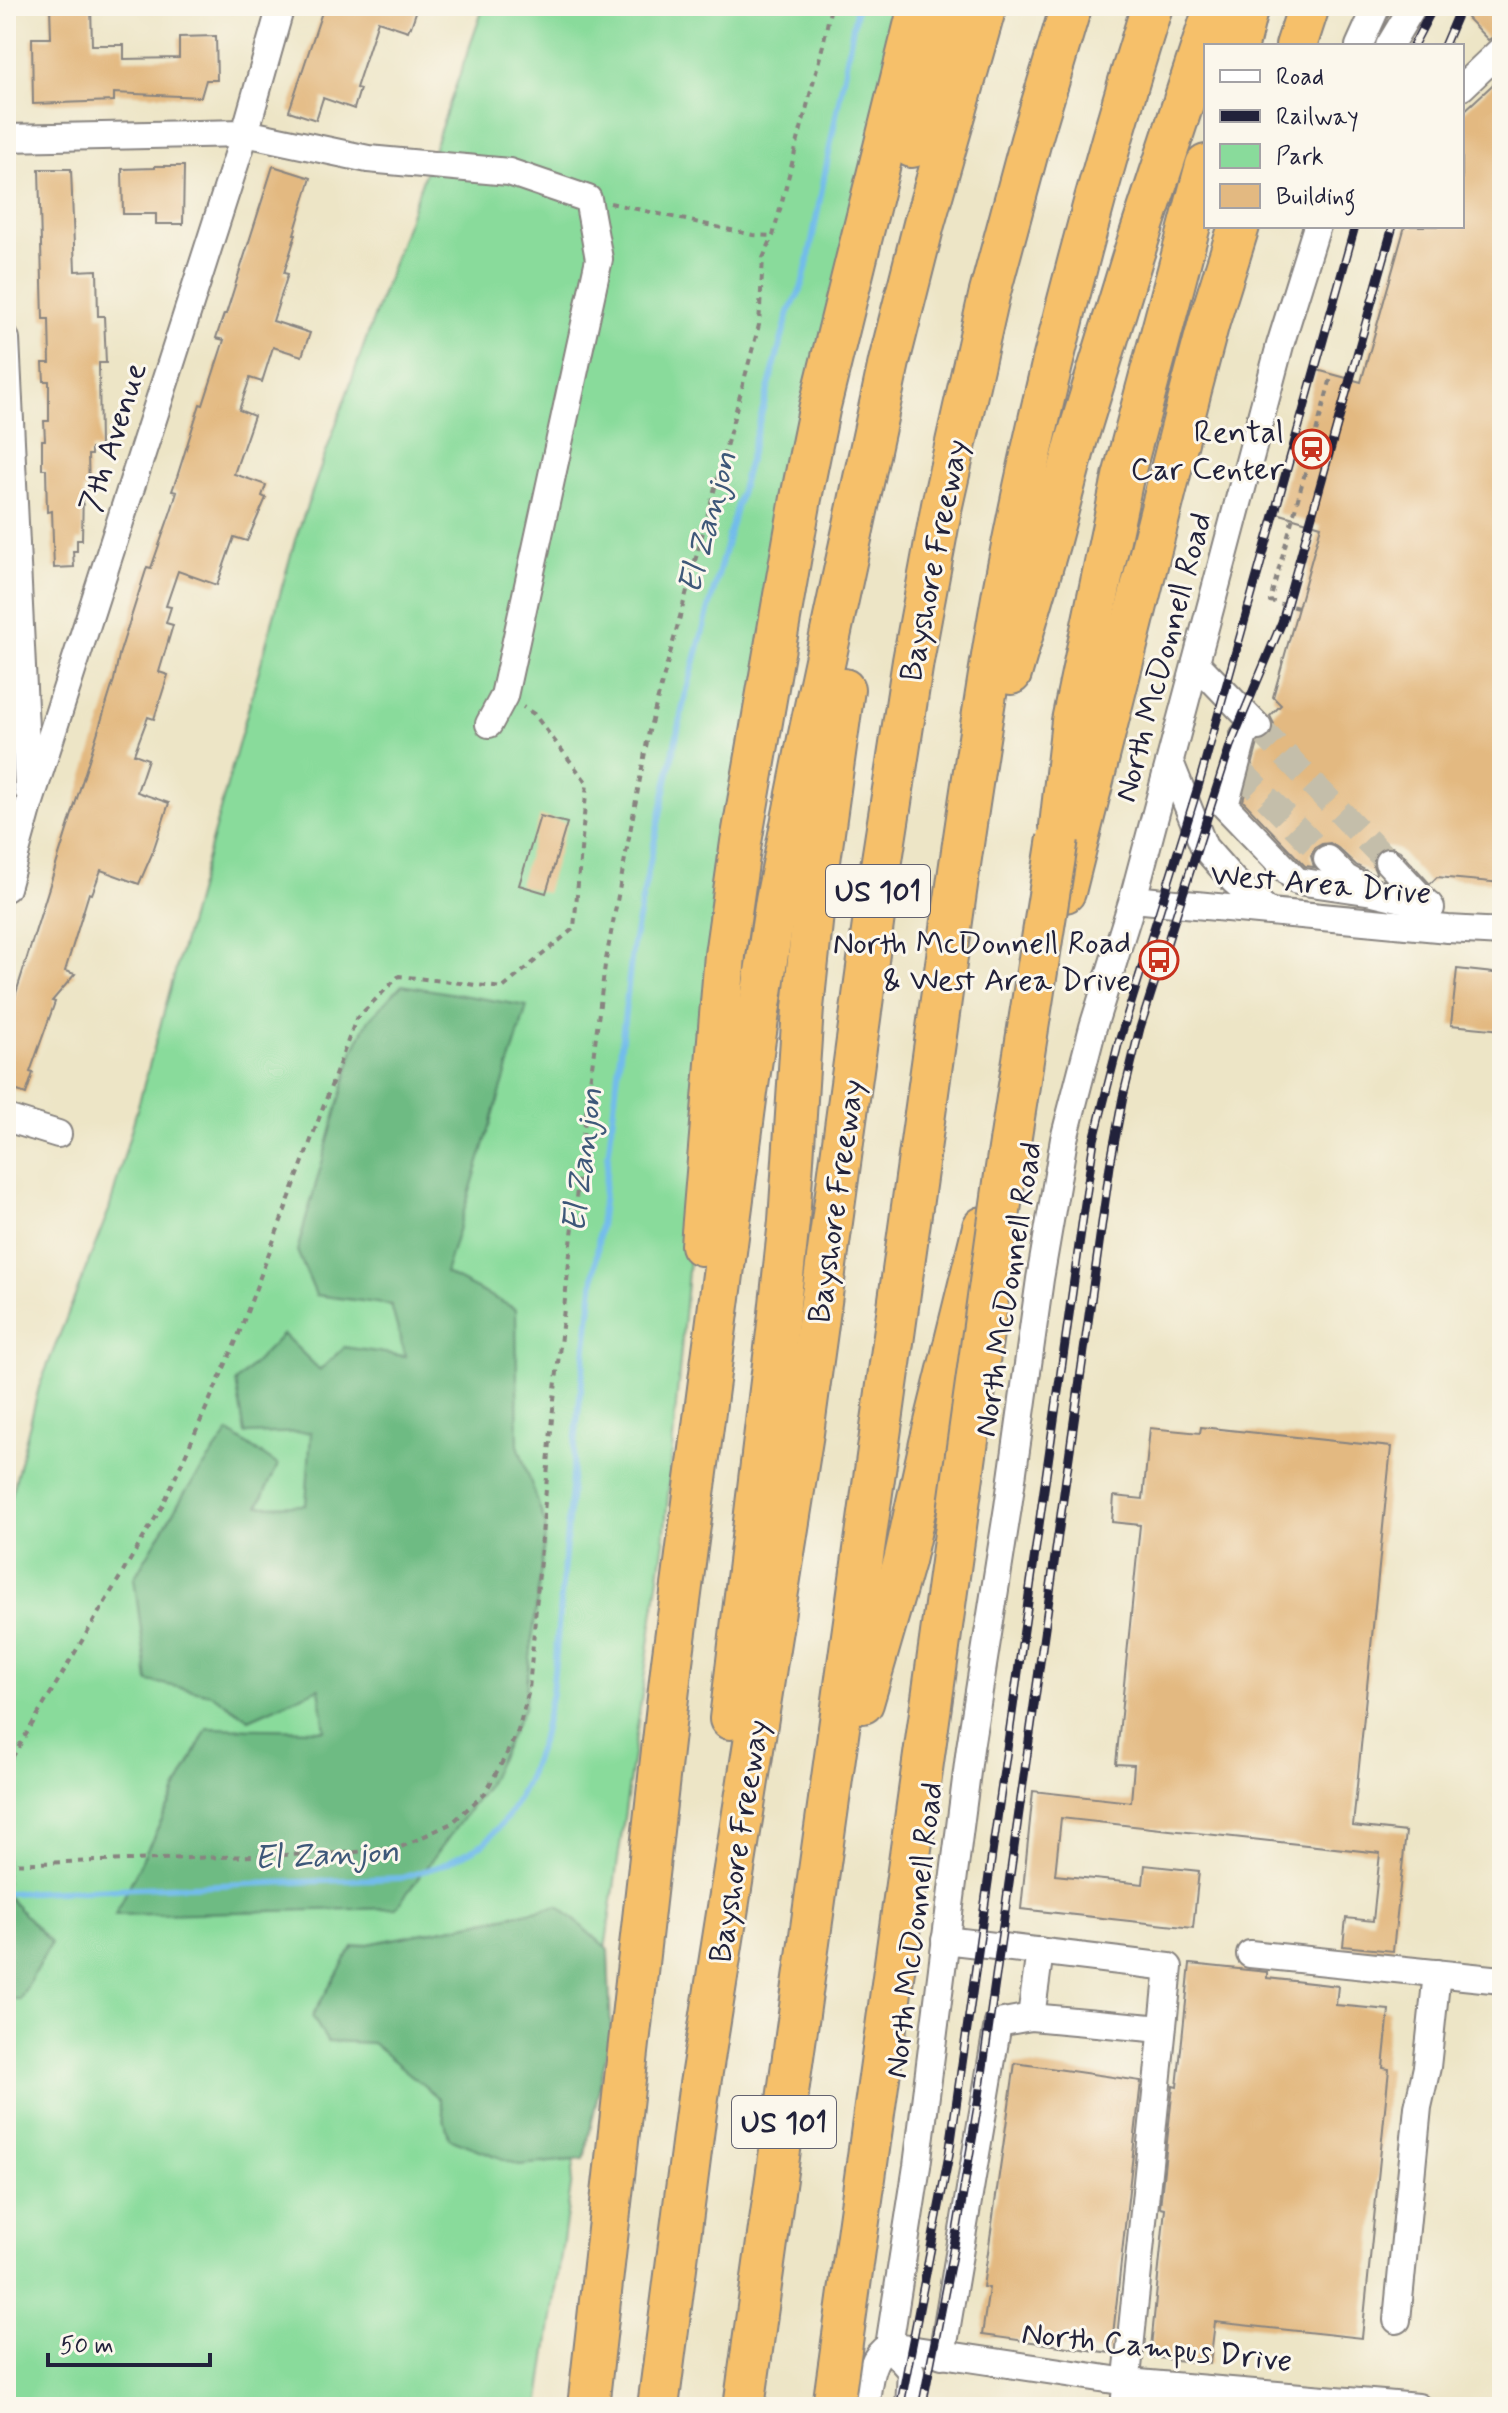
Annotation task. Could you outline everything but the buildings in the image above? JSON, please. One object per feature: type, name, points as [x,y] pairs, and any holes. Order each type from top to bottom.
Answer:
[{"type":"highway","points":[[672,1662],[713,1093],[725,955],[741,842],[819,410],[919,6]]},
{"type":"highway","points":[[741,842],[839,421],[952,6]]},
{"type":"highway","points":[[588,2407],[672,1662],[747,1092],[776,900],[889,362],[932,195],[986,6]]},
{"type":"highway","points":[[746,1789],[730,1724],[789,1221],[803,1008],[828,790],[850,652],[905,394],[954,194],[1008,6]]},
{"type":"highway","name":"Bayshore Freeway","points":[[658,2407],[698,2097],[803,1433],[884,845],[923,603],[989,296],[1071,6]]},
{"type":"highway","name":"US 101","points":[[744,2407],[964,836],[999,615],[1040,419],[1098,188],[1152,6]]},
{"type":"highway","points":[[964,836],[1076,442],[1215,6]]},
{"type":"highway","points":[[1238,44],[1248,6]]},
{"type":"highway","points":[[1273,44],[1285,6]]},
{"type":"highway","points":[[1297,44],[1309,6]]},
{"type":"highway","points":[[833,2407],[1006,1168],[1058,838],[1138,478],[1153,392],[1204,174]]},
{"type":"highway","points":[[1153,392],[1213,228]]},
{"type":"highway","points":[[824,1838],[904,1561],[1089,793],[1205,335],[1238,228]]},
{"type":"street","name":"7th Avenue","points":[[6,888],[29,805],[245,133],[281,6]]},
{"type":"street","points":[[1360,44],[1377,6]]},
{"type":"street","points":[[1390,44],[1413,6]]},
{"type":"street","points":[[1464,85],[1502,49]]},
{"type":"street","points":[[6,138],[245,133],[368,159],[509,172],[588,199],[599,259],[504,696],[489,724]]},
{"type":"street","name":"North McDonnell Road","points":[[865,2407],[873,2364],[876,2357],[889,2346],[915,2178],[970,1748],[1064,1139],[1093,1027],[1133,899],[1313,228]]},
{"type":"street","points":[[6,339],[29,805]]},
{"type":"street","points":[[1196,663],[1256,725],[1244,735],[1225,806],[1297,881],[1373,892],[1429,905]]},
{"type":"street","points":[[1170,762],[1204,847],[1233,880],[1268,911]]},
{"type":"street","points":[[1327,859],[1346,878],[1373,892]]},
{"type":"street","points":[[1388,862],[1448,929]]},
{"type":"street","name":"West Area Drive","points":[[1133,899],[1502,932]]},
{"type":"street","points":[[6,1118],[58,1134]]},
{"type":"street","points":[[945,1940],[1169,1967],[1125,2395]]},
{"type":"street","points":[[1031,2017],[1040,1951]]},
{"type":"street","points":[[1250,1954],[1502,1980]]},
{"type":"street","points":[[1397,2320],[1418,2107],[1427,2067],[1437,1973]]},
{"type":"street","points":[[942,2355],[998,2023],[1031,2017],[1162,2029]]},
{"type":"street","points":[[889,2346],[911,2371],[909,2407]]},
{"type":"street","name":"North Campus Drive","points":[[889,2346],[1125,2395],[1418,2407]]},
{"type":"path","points":[[6,1864],[345,1853],[399,1848],[452,1823],[485,1793],[518,1731],[529,1690],[552,1418],[605,965],[649,731],[759,325],[763,258],[773,236],[831,6]]},
{"type":"path","points":[[588,199],[753,235],[773,236]]},
{"type":"path","points":[[1298,608],[1270,601],[1332,374]]},
{"type":"path","points":[[6,1768],[163,1505],[237,1339],[356,1019],[399,976],[503,988],[574,928],[587,783],[534,714],[504,696]]},
{"type":"green space","points":[[484,6],[927,6],[806,505],[715,967],[664,1541],[539,2407],[6,2407],[6,1518],[39,1387],[109,1210],[295,540]]},
{"type":"green space","points":[[402,985],[527,1006],[445,1273],[516,1309],[518,1445],[546,1526],[524,1708],[486,1787],[396,1908],[115,1915],[207,1728],[325,1730],[319,1688],[249,1719],[211,1694],[148,1681],[134,1578],[184,1494],[229,1432],[278,1465],[258,1506],[306,1505],[311,1432],[245,1434],[236,1382],[283,1334],[320,1370],[344,1347],[405,1356],[391,1305],[316,1295],[297,1251],[354,1049],[369,1019]]},
{"type":"green space","points":[[6,1895],[51,1943],[20,1999],[6,1999]]},
{"type":"green space","points":[[559,1906],[608,1950],[611,2033],[584,2159],[519,2165],[449,2138],[439,2098],[372,2043],[327,2041],[312,2016],[353,1947]]},
{"type":"waterway","name":"El Zanjon","points":[[6,1893],[401,1878],[443,1865],[485,1843],[509,1815],[527,1780],[541,1742],[552,1693],[577,1424],[633,943],[684,701],[789,312],[801,289],[808,262],[857,6]]},
{"type":"tunnel","points":[[1258,727],[1388,862]]},
{"type":"tunnel","points":[[1239,770],[1327,859]]},
{"type":"railway","points":[[1414,44],[1434,6]]},
{"type":"railway","points":[[1445,44],[1461,6]]},
{"type":"railway","points":[[900,2407],[949,2155],[1094,1140],[1118,1045],[1198,787],[1354,228]]},
{"type":"railway","points":[[922,2407],[977,2110],[1110,1166],[1123,1097],[1140,1028],[1230,746],[1282,622],[1392,228]]},
{"type":"place","name":"Rental Car Center","points":[[1312,449]]},
{"type":"place","name":"North McDonnell Road & West Area Drive","points":[[1159,960]]}]
